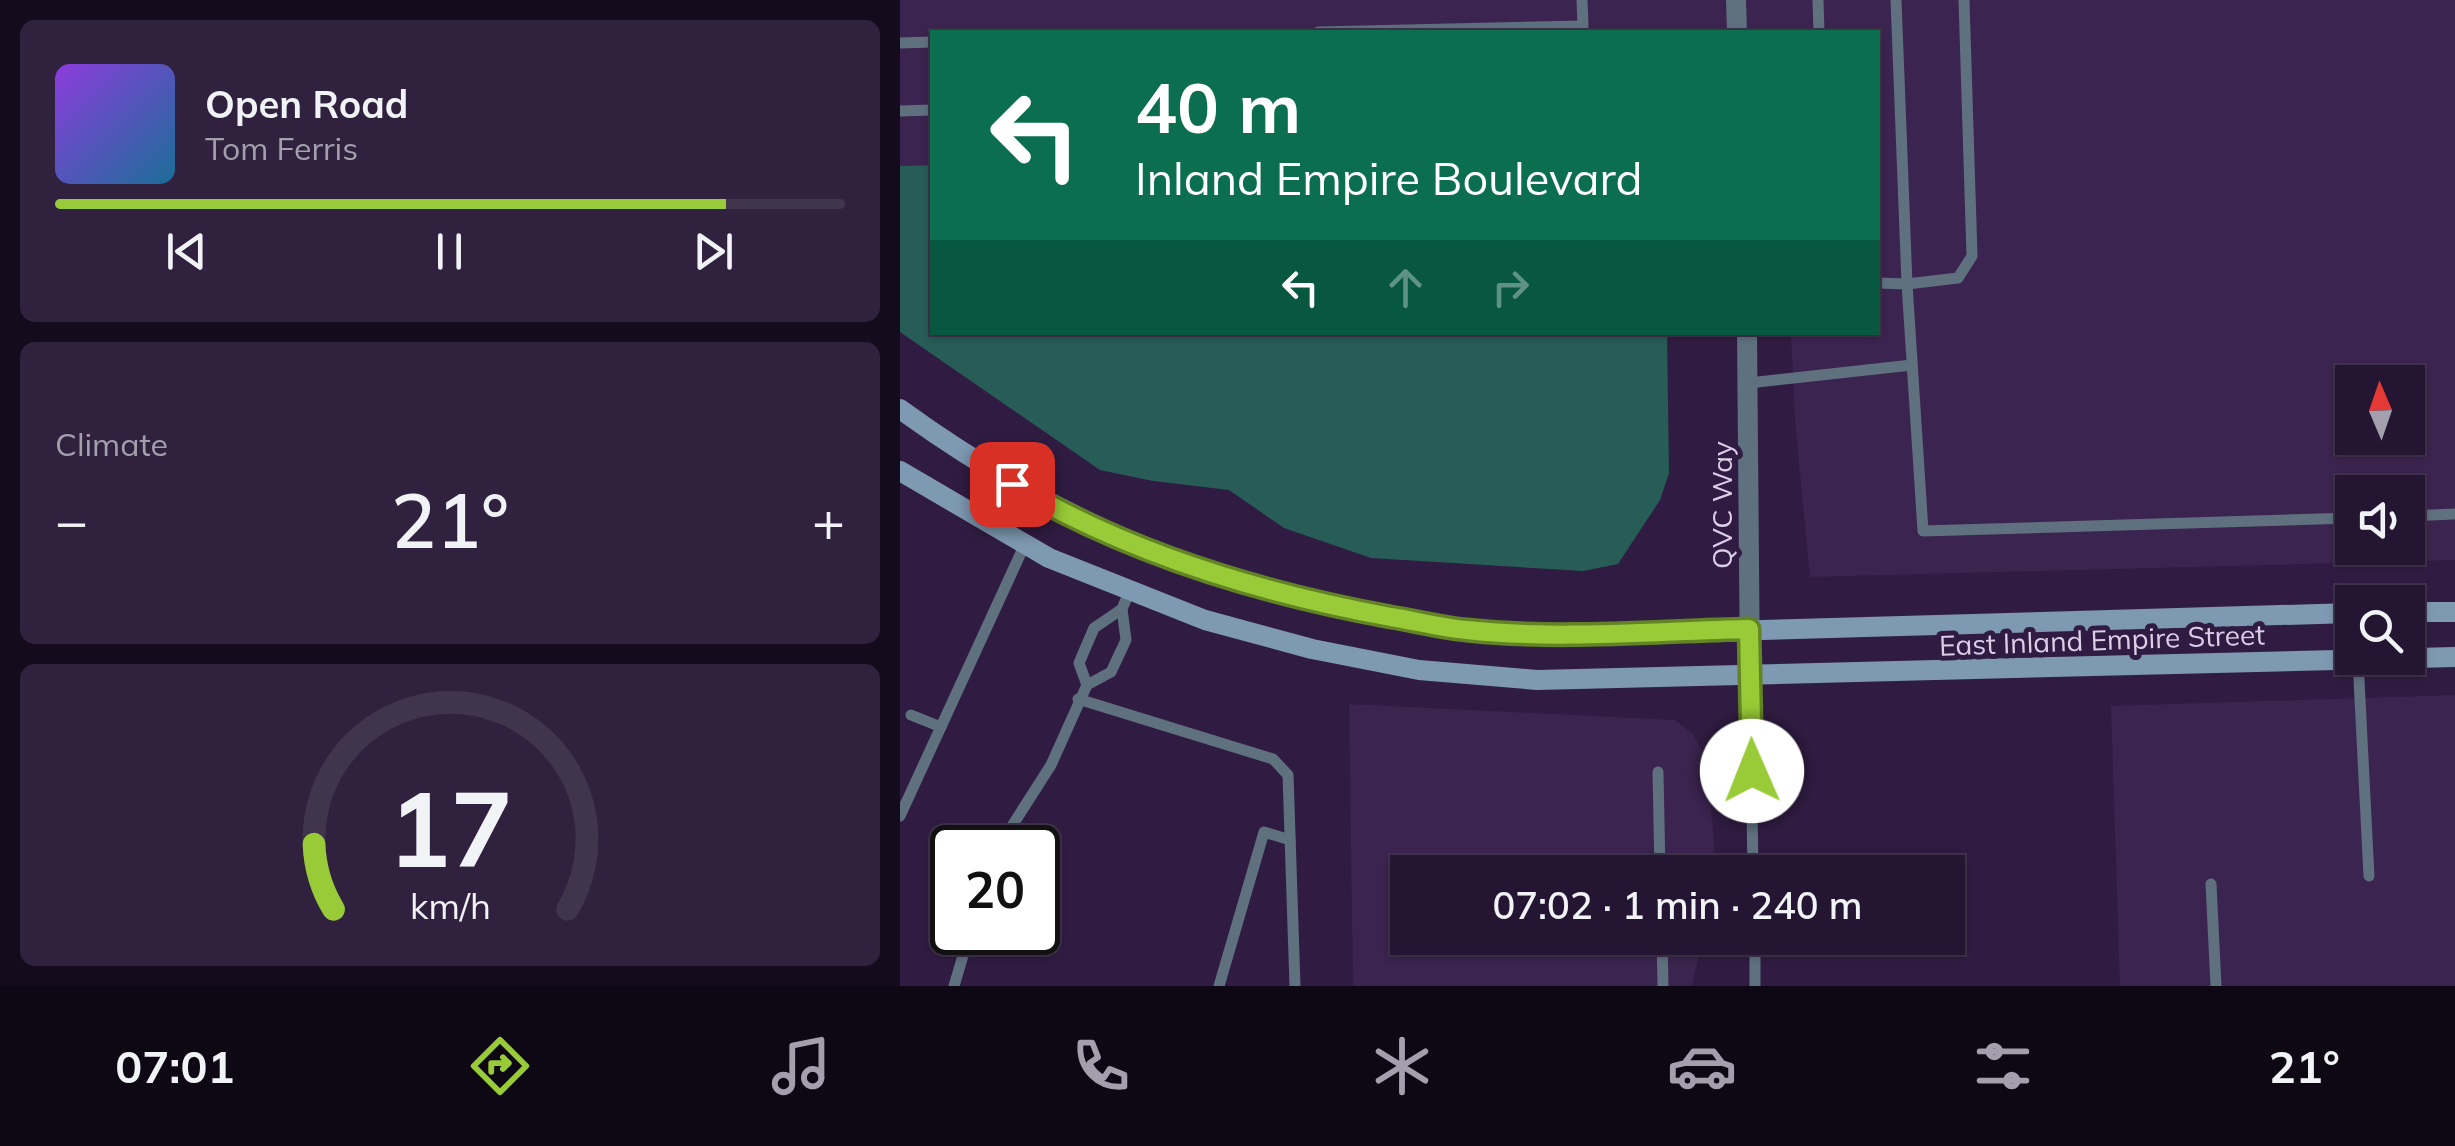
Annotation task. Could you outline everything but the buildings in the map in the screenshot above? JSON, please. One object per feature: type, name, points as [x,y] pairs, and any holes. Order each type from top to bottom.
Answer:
[{"type":"main road","name":"East Inland Empire Street","points":[[900,409],[1038,500],[1114,536],[1264,590],[1466,630],[1588,634],[2335,613]]},
{"type":"main road","name":"East Inland Empire Street","points":[[900,471],[1126,600],[1312,649],[1420,670],[1537,680],[2335,661]]},
{"type":"main road","points":[[2425,612],[2455,612]]},
{"type":"main road","name":"East Inland Empire Street","points":[[2425,657],[2455,656]]},
{"type":"street","points":[[1736,0],[1737,30]]},
{"type":"street","name":"QVC Way","points":[[1747,335],[1750,676]]},
{"type":"lane","points":[[1495,30],[1584,29],[1582,0]]},
{"type":"lane","points":[[1818,0],[1819,30]]},
{"type":"lane","points":[[1896,0],[1922,531],[2335,519]]},
{"type":"lane","points":[[1880,283],[1958,278],[1972,256],[1964,0]]},
{"type":"lane","points":[[900,42],[930,42]]},
{"type":"lane","points":[[900,111],[930,110]]},
{"type":"lane","points":[[1748,383],[1912,365]]},
{"type":"lane","points":[[2425,515],[2455,514]]},
{"type":"lane","points":[[900,816],[1025,544]]},
{"type":"lane","points":[[1087,684],[1079,663],[1094,628],[1126,600]]},
{"type":"lane","points":[[1013,825],[1051,765],[1087,684],[1111,672],[1126,640],[1126,600]]},
{"type":"lane","points":[[2359,675],[2368,876]]},
{"type":"lane","points":[[1750,676],[1753,855]]},
{"type":"lane","points":[[1078,699],[1273,759],[1288,775],[1295,986]]},
{"type":"lane","points":[[911,716],[941,727]]},
{"type":"lane","points":[[1658,772],[1660,855]]},
{"type":"lane","points":[[1219,986],[1264,832],[1290,840]]},
{"type":"lane","points":[[2211,884],[2216,986]]},
{"type":"lane","points":[[954,986],[963,955]]},
{"type":"lane","points":[[1662,955],[1663,986]]},
{"type":"lane","points":[[1755,955],[1756,986]]},
{"type":"shaded area","points":[[900,0],[2455,0],[2455,560],[2425,561],[2425,475],[2335,475],[2335,563],[1810,577],[1791,335],[1880,335],[1880,30],[930,30],[930,165],[900,166]]},
{"type":"shaded area","points":[[930,165],[930,335],[1667,335],[1669,473],[1660,500],[1618,564],[1583,571],[1371,558],[1284,528],[1229,490],[1100,470],[900,332],[900,166]]},
{"type":"shaded area","points":[[2455,695],[2455,986],[2120,986],[2111,706]]},
{"type":"shaded area","points":[[1349,704],[1675,720],[1693,734],[1708,762],[1715,855],[1390,855],[1390,955],[1698,955],[1692,986],[1353,986]]},
{"type":"route","points":[[1012,484],[1114,536],[1264,590],[1365,612],[1466,630],[1588,634],[1749,629],[1752,771]]}]
